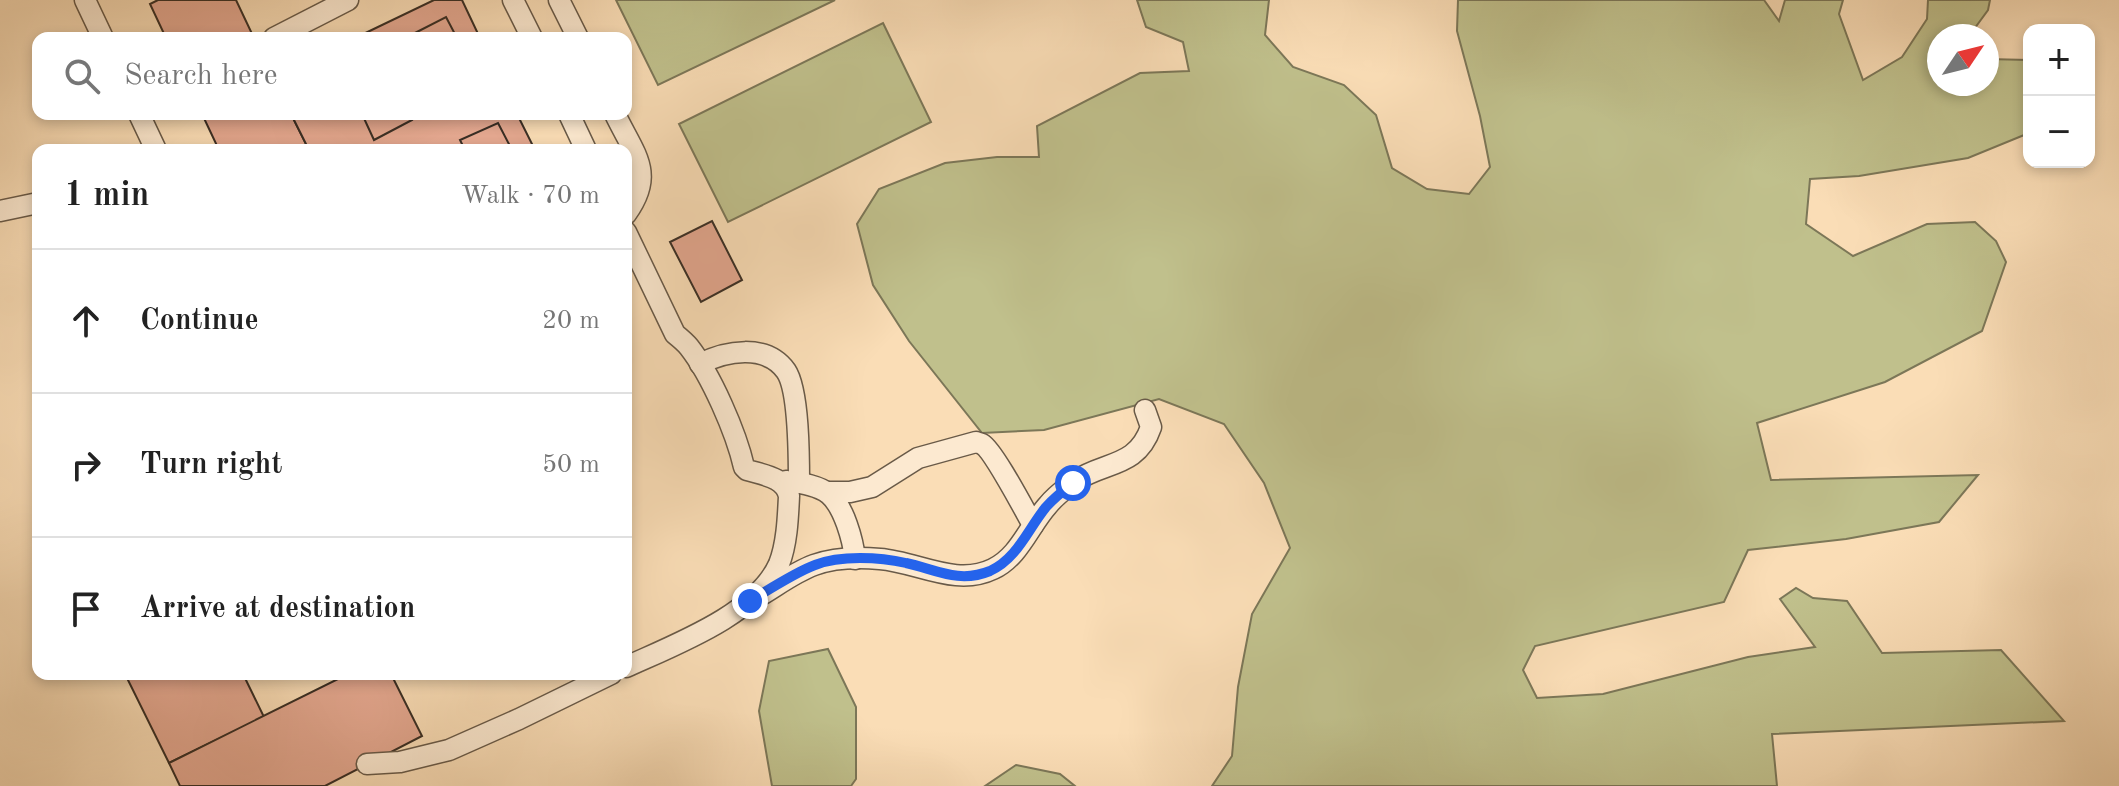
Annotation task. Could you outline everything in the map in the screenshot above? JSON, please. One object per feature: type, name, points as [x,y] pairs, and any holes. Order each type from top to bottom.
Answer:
[{"type":"lane","points":[[85,0],[100,32]]},
{"type":"lane","points":[[286,32],[348,0]]},
{"type":"lane","points":[[513,0],[529,32]]},
{"type":"lane","points":[[559,0],[575,32]]},
{"type":"lane","points":[[142,120],[153,144]]},
{"type":"lane","points":[[572,120],[583,144]]},
{"type":"lane","points":[[618,120],[629,144]]},
{"type":"lane","points":[[632,151],[641,171],[641,188],[632,204]]},
{"type":"lane","points":[[0,211],[32,204]]},
{"type":"lane","points":[[632,244],[675,334],[687,344],[716,392],[744,467],[774,479],[788,489],[783,552],[779,564],[766,585],[750,601]]},
{"type":"lane","points":[[700,364],[726,355],[751,352],[765,356],[786,372],[793,394],[799,483]]},
{"type":"lane","points":[[632,664],[709,627],[816,564],[855,559],[892,560],[957,576],[992,570],[1011,556],[1048,505],[1073,483],[1125,460],[1141,446],[1151,427],[1145,410]]},
{"type":"lane","points":[[774,479],[827,492],[850,492],[872,487],[918,458],[976,442],[982,444],[993,458],[1033,525]]},
{"type":"lane","points":[[827,492],[847,526],[855,559]]},
{"type":"lane","points":[[367,764],[400,762],[449,750],[599,680]]},
{"type":"green space","points":[[616,0],[835,0],[658,85]]},
{"type":"green space","points":[[1137,0],[1269,0],[1265,35],[1293,67],[1344,85],[1376,115],[1392,168],[1427,189],[1469,194],[1490,167],[1457,31],[1458,0],[1764,0],[1779,21],[1785,0],[1843,0],[1839,14],[1863,80],[1902,57],[1927,19],[1928,0],[1990,0],[1988,10],[1978,24],[1927,24],[1927,96],[1999,96],[1999,59],[2023,60],[2023,135],[1968,158],[1859,176],[1810,179],[1806,224],[1853,256],[1927,224],[1975,222],[1996,241],[2006,262],[1982,331],[1885,382],[1757,423],[1771,480],[1978,475],[1939,522],[1846,539],[1748,550],[1724,602],[1535,646],[1523,670],[1537,698],[1603,694],[1748,657],[1815,647],[1780,599],[1796,588],[1813,598],[1847,601],[1882,653],[2001,650],[2064,721],[1772,734],[1777,786],[1212,786],[1232,756],[1238,687],[1252,614],[1290,548],[1264,483],[1224,424],[1159,399],[1044,430],[982,433],[909,341],[873,285],[857,224],[879,189],[945,163],[997,157],[1039,157],[1037,126],[1140,73],[1189,71],[1183,42],[1146,27]]},
{"type":"green space","points":[[883,23],[931,122],[728,222],[679,124]]},
{"type":"green space","points":[[828,649],[856,707],[856,779],[851,786],[772,786],[759,711],[769,661]]},
{"type":"green space","points":[[1016,765],[1060,774],[1075,786],[985,786]]},
{"type":"building","points":[[158,0],[236,0],[251,32],[163,32],[150,4]]},
{"type":"building","points":[[434,0],[462,0],[477,32],[367,32]]},
{"type":"building","points":[[446,17],[454,32],[417,32]]},
{"type":"building","points":[[205,120],[294,120],[306,144],[216,144]]},
{"type":"building","points":[[294,120],[520,120],[532,144],[306,144]]},
{"type":"building","points":[[365,120],[412,120],[374,140]]},
{"type":"building","points":[[498,123],[509,144],[462,144],[460,140]]},
{"type":"building","points":[[712,221],[742,280],[701,302],[670,242]]},
{"type":"building","points":[[128,680],[246,680],[264,717],[169,763]]},
{"type":"building","points":[[336,680],[394,680],[422,736],[325,786],[180,786],[169,763]]},
{"type":"route","points":[[750,601],[816,564],[832,560],[883,559],[957,576],[992,570],[1011,556],[1048,505],[1073,483]]}]
